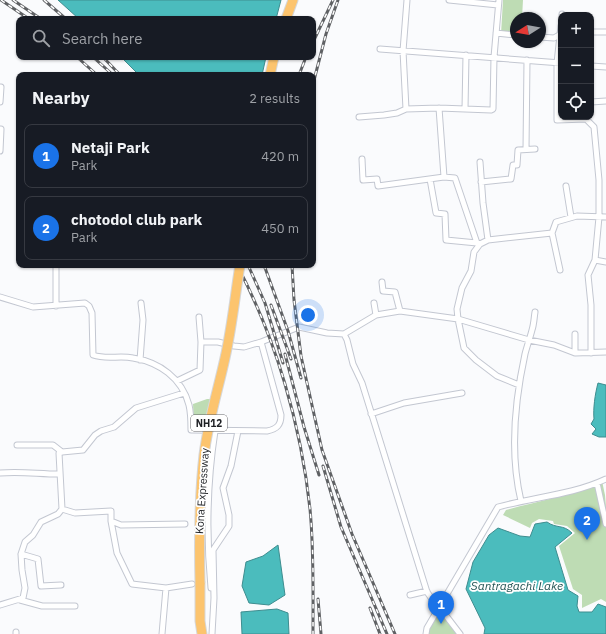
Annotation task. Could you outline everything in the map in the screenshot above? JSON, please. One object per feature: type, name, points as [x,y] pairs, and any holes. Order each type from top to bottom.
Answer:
[{"type":"highway","points":[[287,16],[293,0]]},
{"type":"highway","points":[[271,72],[273,60]]},
{"type":"highway","name":"Kona Expressway","points":[[202,634],[200,621],[199,523],[204,455],[214,398],[225,359],[231,328],[240,268]]},
{"type":"highway","name":"Kona Expressway","points":[[200,601],[208,634]]},
{"type":"street","points":[[406,109],[403,51],[407,0]]},
{"type":"street","points":[[359,117],[397,113],[406,109],[493,109],[494,57],[499,2],[448,0]]},
{"type":"street","points":[[594,32],[606,32]]},
{"type":"street","points":[[496,33],[510,34]]},
{"type":"street","points":[[546,37],[554,38],[558,35]]},
{"type":"street","points":[[380,49],[558,63]]},
{"type":"street","points":[[465,109],[466,56]]},
{"type":"street","points":[[526,149],[527,60]]},
{"type":"street","points":[[594,66],[606,68]]},
{"type":"street","points":[[0,102],[1,87]]},
{"type":"street","points":[[594,102],[606,101]]},
{"type":"street","points":[[439,108],[444,177]]},
{"type":"street","points":[[587,120],[594,127],[599,180],[599,217],[595,260],[588,275],[591,305],[591,353]]},
{"type":"street","points":[[0,129],[0,152]]},
{"type":"street","points":[[481,182],[512,179],[513,165],[517,165],[518,150],[535,149]]},
{"type":"street","points":[[362,159],[363,180],[377,179],[378,186],[444,177],[456,178],[478,243],[474,252],[471,272],[462,288],[457,309],[464,348],[476,360],[497,376],[519,385]]},
{"type":"street","points":[[480,162],[488,240]]},
{"type":"street","points":[[430,179],[436,213],[445,214],[446,240],[478,243],[488,240],[552,233]]},
{"type":"street","points":[[599,180],[606,182]]},
{"type":"street","points":[[566,186],[571,217]]},
{"type":"street","points":[[560,270],[552,233],[556,222],[577,216],[606,217]]},
{"type":"street","points":[[595,260],[606,262]]},
{"type":"street","points":[[56,268],[56,306]]},
{"type":"street","points":[[382,282],[383,291],[395,292],[400,311]]},
{"type":"street","points":[[0,297],[33,307],[84,304],[89,306],[92,313],[93,355],[102,358],[132,358],[153,364],[170,373],[177,381],[189,405],[191,430],[267,431],[274,430],[278,426],[281,421],[281,415],[261,342]]},
{"type":"street","points":[[140,360],[142,320],[141,303]]},
{"type":"street","points":[[374,303],[376,314]]},
{"type":"street","points":[[201,342],[218,342],[244,347],[299,327],[327,333],[344,334],[376,314],[400,311],[458,319],[529,340],[554,345],[575,353],[606,352]]},
{"type":"street","points":[[521,501],[516,481],[516,428],[519,385],[529,340],[533,329],[535,312]]},
{"type":"street","points":[[177,381],[200,370],[201,342],[199,316]]},
{"type":"street","points":[[344,334],[353,364],[362,384],[427,591],[439,609],[448,617],[460,634]]},
{"type":"street","points":[[575,334],[575,353]]},
{"type":"street","points":[[17,445],[52,445],[62,452],[83,450],[95,435],[101,431],[114,427],[136,408],[184,393]]},
{"type":"street","points":[[371,414],[404,403],[462,393]]},
{"type":"street","points":[[213,605],[209,570],[208,523],[210,471],[215,431]]},
{"type":"street","points":[[212,634],[214,598],[213,550],[229,526],[229,515],[223,488],[231,466],[238,431]]},
{"type":"street","points":[[20,600],[23,598],[25,588],[21,554],[25,542],[33,535],[41,522],[58,514],[62,509],[59,453],[62,452]]},
{"type":"street","points":[[0,473],[16,471],[37,474],[59,474]]},
{"type":"street","points":[[426,634],[427,628],[498,508],[521,501],[587,488],[606,479]]},
{"type":"street","points":[[597,483],[606,524]]},
{"type":"street","points":[[62,509],[75,513],[111,511],[111,521],[118,553],[132,584],[166,588],[192,584]]},
{"type":"street","points":[[111,521],[121,525],[185,524]]},
{"type":"street","points":[[21,554],[38,558],[41,586],[61,585]]},
{"type":"street","points":[[162,634],[166,588]]},
{"type":"street","points":[[410,595],[427,591]]},
{"type":"street","points":[[0,605],[20,600],[42,606],[75,606]]},
{"type":"green space","points":[[503,0],[523,0],[522,12],[510,12],[510,34],[501,34]]},
{"type":"green space","points":[[207,399],[213,399],[207,428],[194,426],[193,404]]},
{"type":"green space","points":[[602,481],[606,507],[606,602],[601,599],[582,608],[582,595],[573,589],[559,546],[575,533],[567,526],[554,524],[553,521],[539,519],[532,523],[530,528],[503,515],[506,510],[578,491]]},
{"type":"green space","points":[[439,609],[459,634],[426,634]]},
{"type":"water","points":[[58,0],[281,0],[277,16],[76,16]]},
{"type":"water","points":[[124,60],[265,60],[263,72],[136,72]]},
{"type":"water","points":[[598,383],[606,385],[606,437],[599,437],[592,434],[596,429],[591,424],[594,419],[594,401]]},
{"type":"water","name":"Santragachi Lake","points":[[547,522],[566,528],[572,533],[555,547],[568,590],[578,596],[577,606],[579,612],[592,612],[598,604],[606,607],[606,634],[484,634],[485,628],[466,589],[473,562],[489,535],[498,528],[520,536],[530,537],[535,524]]},
{"type":"water","points":[[278,545],[285,595],[269,605],[249,603],[242,586],[246,562],[263,556]]},
{"type":"water","points":[[277,609],[288,613],[289,634],[242,634],[241,612]]},
{"type":"railway","points":[[1,0],[25,16]]},
{"type":"railway","points":[[13,0],[37,16]]},
{"type":"railway","points":[[44,0],[63,16]]},
{"type":"railway","points":[[316,36],[333,0]]},
{"type":"railway","points":[[316,72],[326,34],[338,0]]},
{"type":"railway","points":[[80,60],[94,72]]},
{"type":"railway","points":[[96,60],[110,72]]},
{"type":"railway","points":[[106,60],[117,72]]},
{"type":"railway","points":[[300,72],[305,60]]},
{"type":"railway","points":[[238,268],[264,323],[275,353],[285,383],[300,446],[310,509],[313,572],[313,634]]},
{"type":"railway","points":[[249,268],[265,303],[283,363]]},
{"type":"railway","points":[[265,268],[288,331],[301,378]]},
{"type":"railway","points":[[292,268],[294,300],[301,356],[322,450],[352,534],[395,634]]},
{"type":"railway","points":[[271,305],[291,359]]},
{"type":"railway","points":[[285,354],[304,427],[319,475]]},
{"type":"railway","points":[[323,466],[341,527],[387,634]]},
{"type":"railway","points":[[318,599],[321,634]]},
{"type":"railway","points":[[370,608],[380,634]]},
{"type":"place","name":"chotodol club park","points":[[587,540]]},
{"type":"place","name":"Netaji Park","points":[[441,624]]}]
